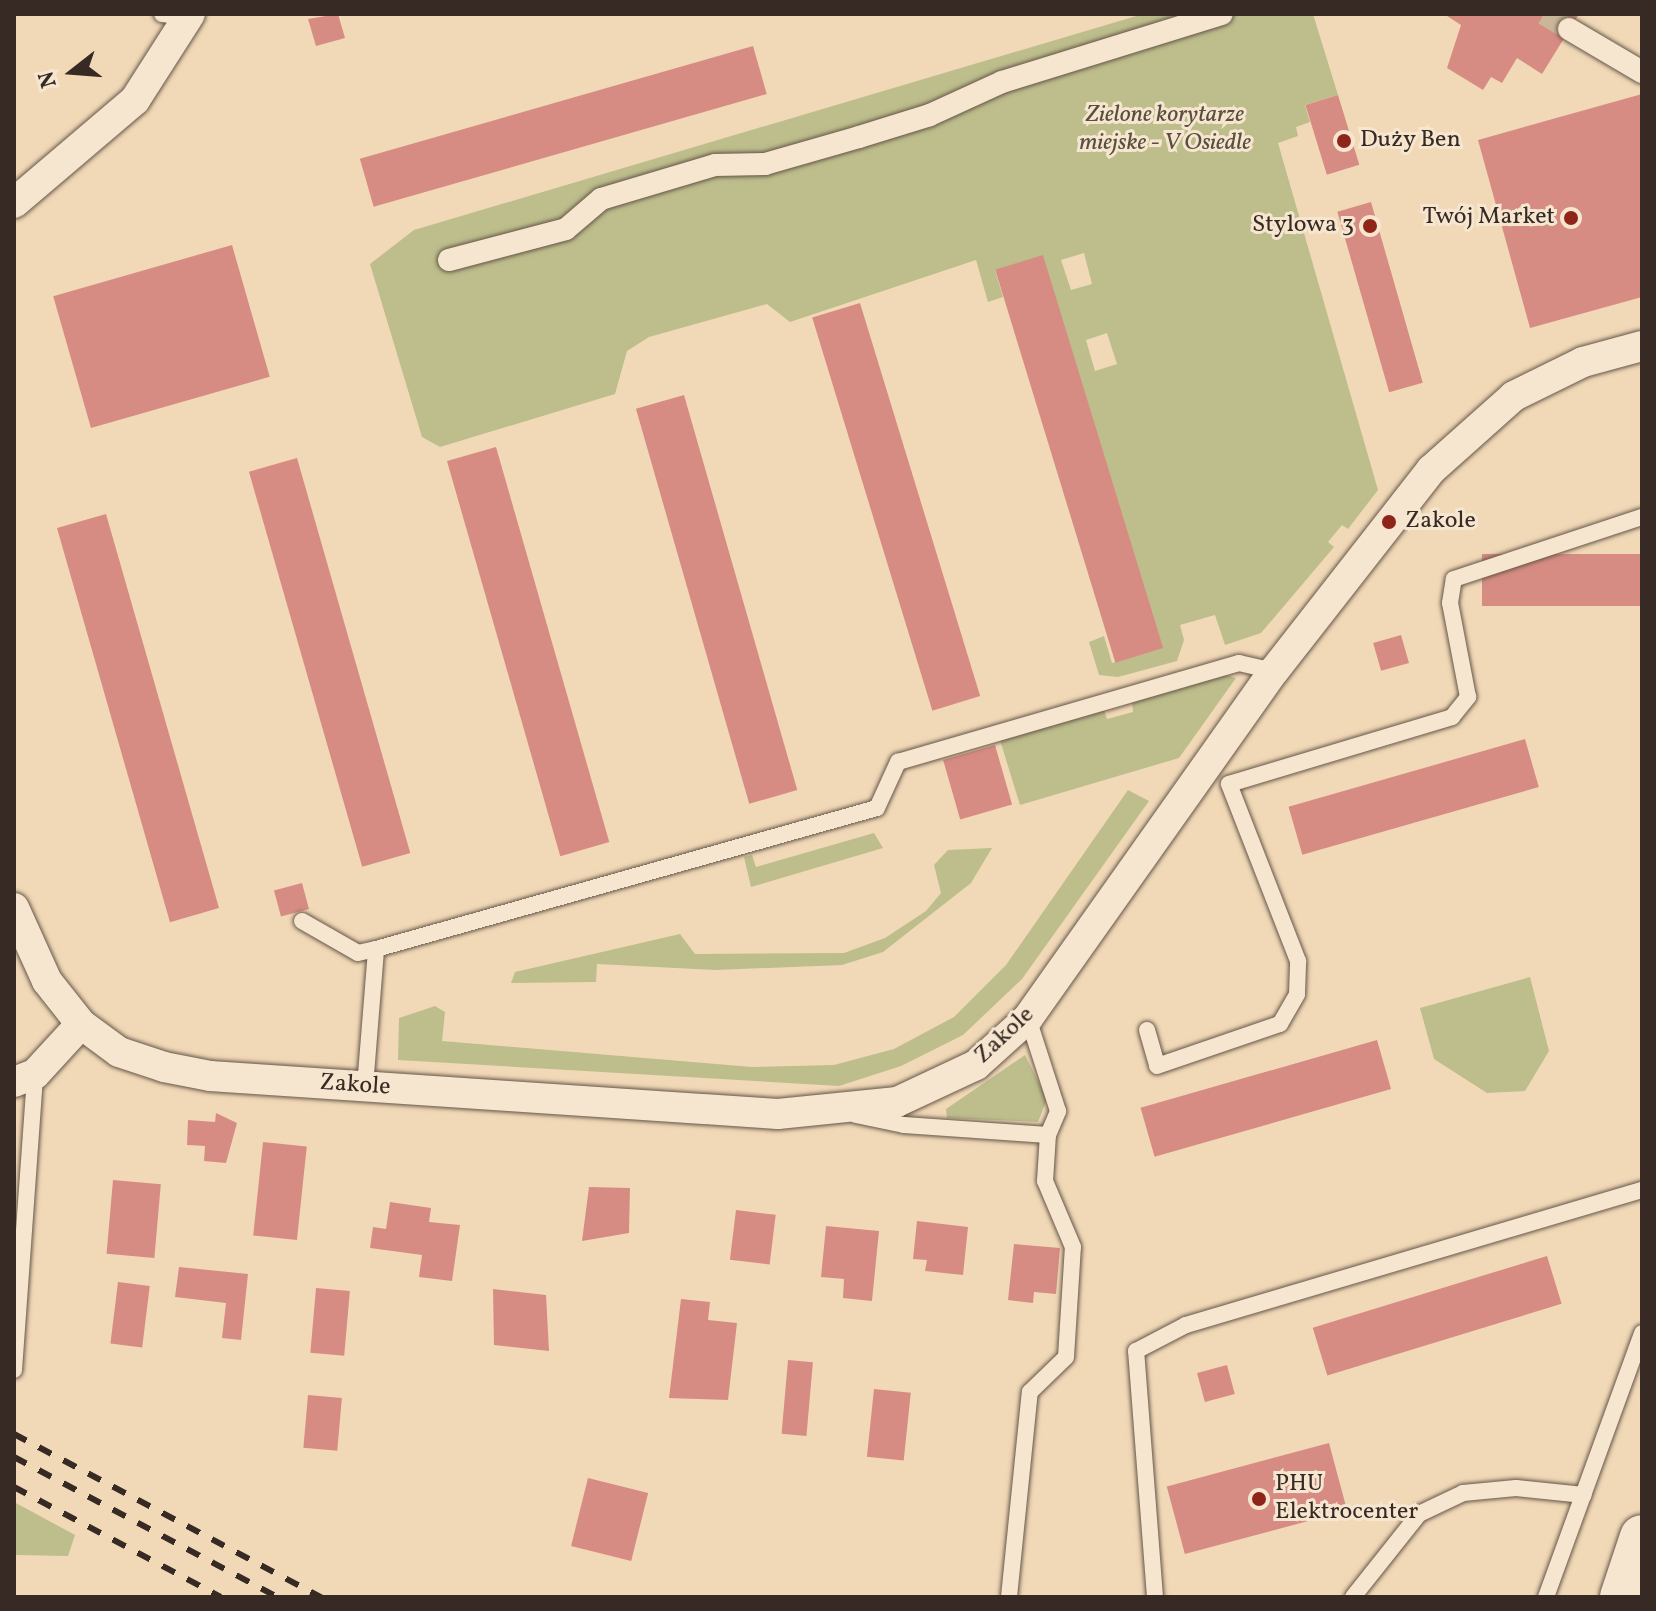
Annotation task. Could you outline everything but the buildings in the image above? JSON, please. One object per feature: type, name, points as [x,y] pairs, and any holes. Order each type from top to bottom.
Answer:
[{"type":"main road","points":[[1622,1597],[1642,1537]]},
{"type":"street","points":[[449,260],[566,229],[601,199],[715,165],[765,164],[874,132],[1002,82],[1222,14]]},
{"type":"street","points":[[14,203],[135,100],[180,15]]},
{"type":"street","points":[[1569,29],[1642,72]]},
{"type":"street","name":"Zakole","points":[[14,908],[47,981],[81,1024],[119,1052],[164,1067],[365,1087],[778,1114],[843,1112],[928,1090],[976,1065],[1028,1018],[1274,671],[1431,470],[1499,406],[1583,362],[1642,346]]},
{"type":"street","points":[[24,1078],[81,1024]]},
{"type":"lane","points":[[1199,778],[1229,784],[1452,717],[1468,697],[1450,603],[1454,579],[1642,517]]},
{"type":"lane","points":[[302,921],[358,953],[376,949],[877,808],[898,762],[1239,663],[1274,671]]},
{"type":"lane","points":[[1147,1030],[1157,1066],[1280,1024],[1297,994],[1298,961],[1229,784]]},
{"type":"lane","points":[[365,1087],[376,949]]},
{"type":"lane","points":[[1009,1597],[1030,1392],[1066,1357],[1073,1247],[1045,1181],[1048,1135],[1058,1111],[1028,1018]]},
{"type":"lane","points":[[14,1370],[24,1078]]},
{"type":"lane","points":[[843,1112],[904,1125],[1048,1135]]},
{"type":"lane","points":[[1155,1597],[1136,1351],[1186,1325],[1642,1190]]},
{"type":"lane","points":[[1546,1597],[1642,1333]]},
{"type":"lane","points":[[1353,1597],[1419,1514],[1463,1493],[1516,1488],[1584,1495]]},
{"type":"green space","name":"Zielone korytarze miejske - V Osiedle","points":[[1143,14],[1313,14],[1338,95],[1305,105],[1310,122],[1296,127],[1298,136],[1278,143],[1378,490],[1348,529],[1342,525],[1328,542],[1334,547],[1261,633],[1225,645],[1215,615],[1180,625],[1184,640],[1177,661],[1118,677],[1099,675],[1089,642],[1104,636],[1112,663],[1159,649],[1043,256],[995,270],[1003,297],[988,302],[976,260],[790,322],[767,304],[649,337],[627,351],[615,394],[440,447],[422,437],[370,264],[414,230]],"holes":[[[1084,253],[1092,284],[1071,290],[1061,260]],[[1107,333],[1117,364],[1095,371],[1086,340]]]},
{"type":"green space","points":[[1225,675],[1236,678],[1179,758],[1020,805],[1000,740],[1104,710],[1107,719],[1133,712],[1132,702]]},
{"type":"green space","points":[[1128,790],[1149,801],[1022,979],[963,1035],[901,1066],[839,1086],[398,1060],[399,1018],[435,1006],[445,1012],[442,1041],[752,1067],[834,1065],[894,1049],[954,1017],[1006,965]]},
{"type":"green space","points":[[874,833],[883,848],[751,887],[744,857],[752,855],[756,867]]},
{"type":"green space","points":[[992,848],[971,883],[883,952],[842,965],[715,970],[597,964],[596,982],[511,983],[515,972],[680,934],[695,954],[844,953],[885,938],[926,911],[941,893],[934,865],[948,850]]},
{"type":"green space","points":[[1530,977],[1549,1051],[1525,1091],[1487,1093],[1434,1059],[1420,1008]]},
{"type":"green space","points":[[1025,1055],[1047,1099],[1038,1122],[947,1118],[946,1109]]},
{"type":"green space","points":[[14,1502],[75,1535],[68,1556],[16,1555]]},
{"type":"tunnel","points":[[1544,14],[1569,29]]},
{"type":"railway","points":[[14,1434],[321,1597]]},
{"type":"railway","points":[[14,1457],[277,1597]]},
{"type":"railway","points":[[14,1487],[221,1597]]},
{"type":"place","name":"Duży Ben","points":[[1344,141]]},
{"type":"place","name":"Twój Market","points":[[1571,218]]},
{"type":"place","name":"Stylowa 3","points":[[1370,226]]},
{"type":"place","name":"Zakole","points":[[1389,522]]},
{"type":"place","name":"PHU Elektrocenter","points":[[1259,1499]]}]
